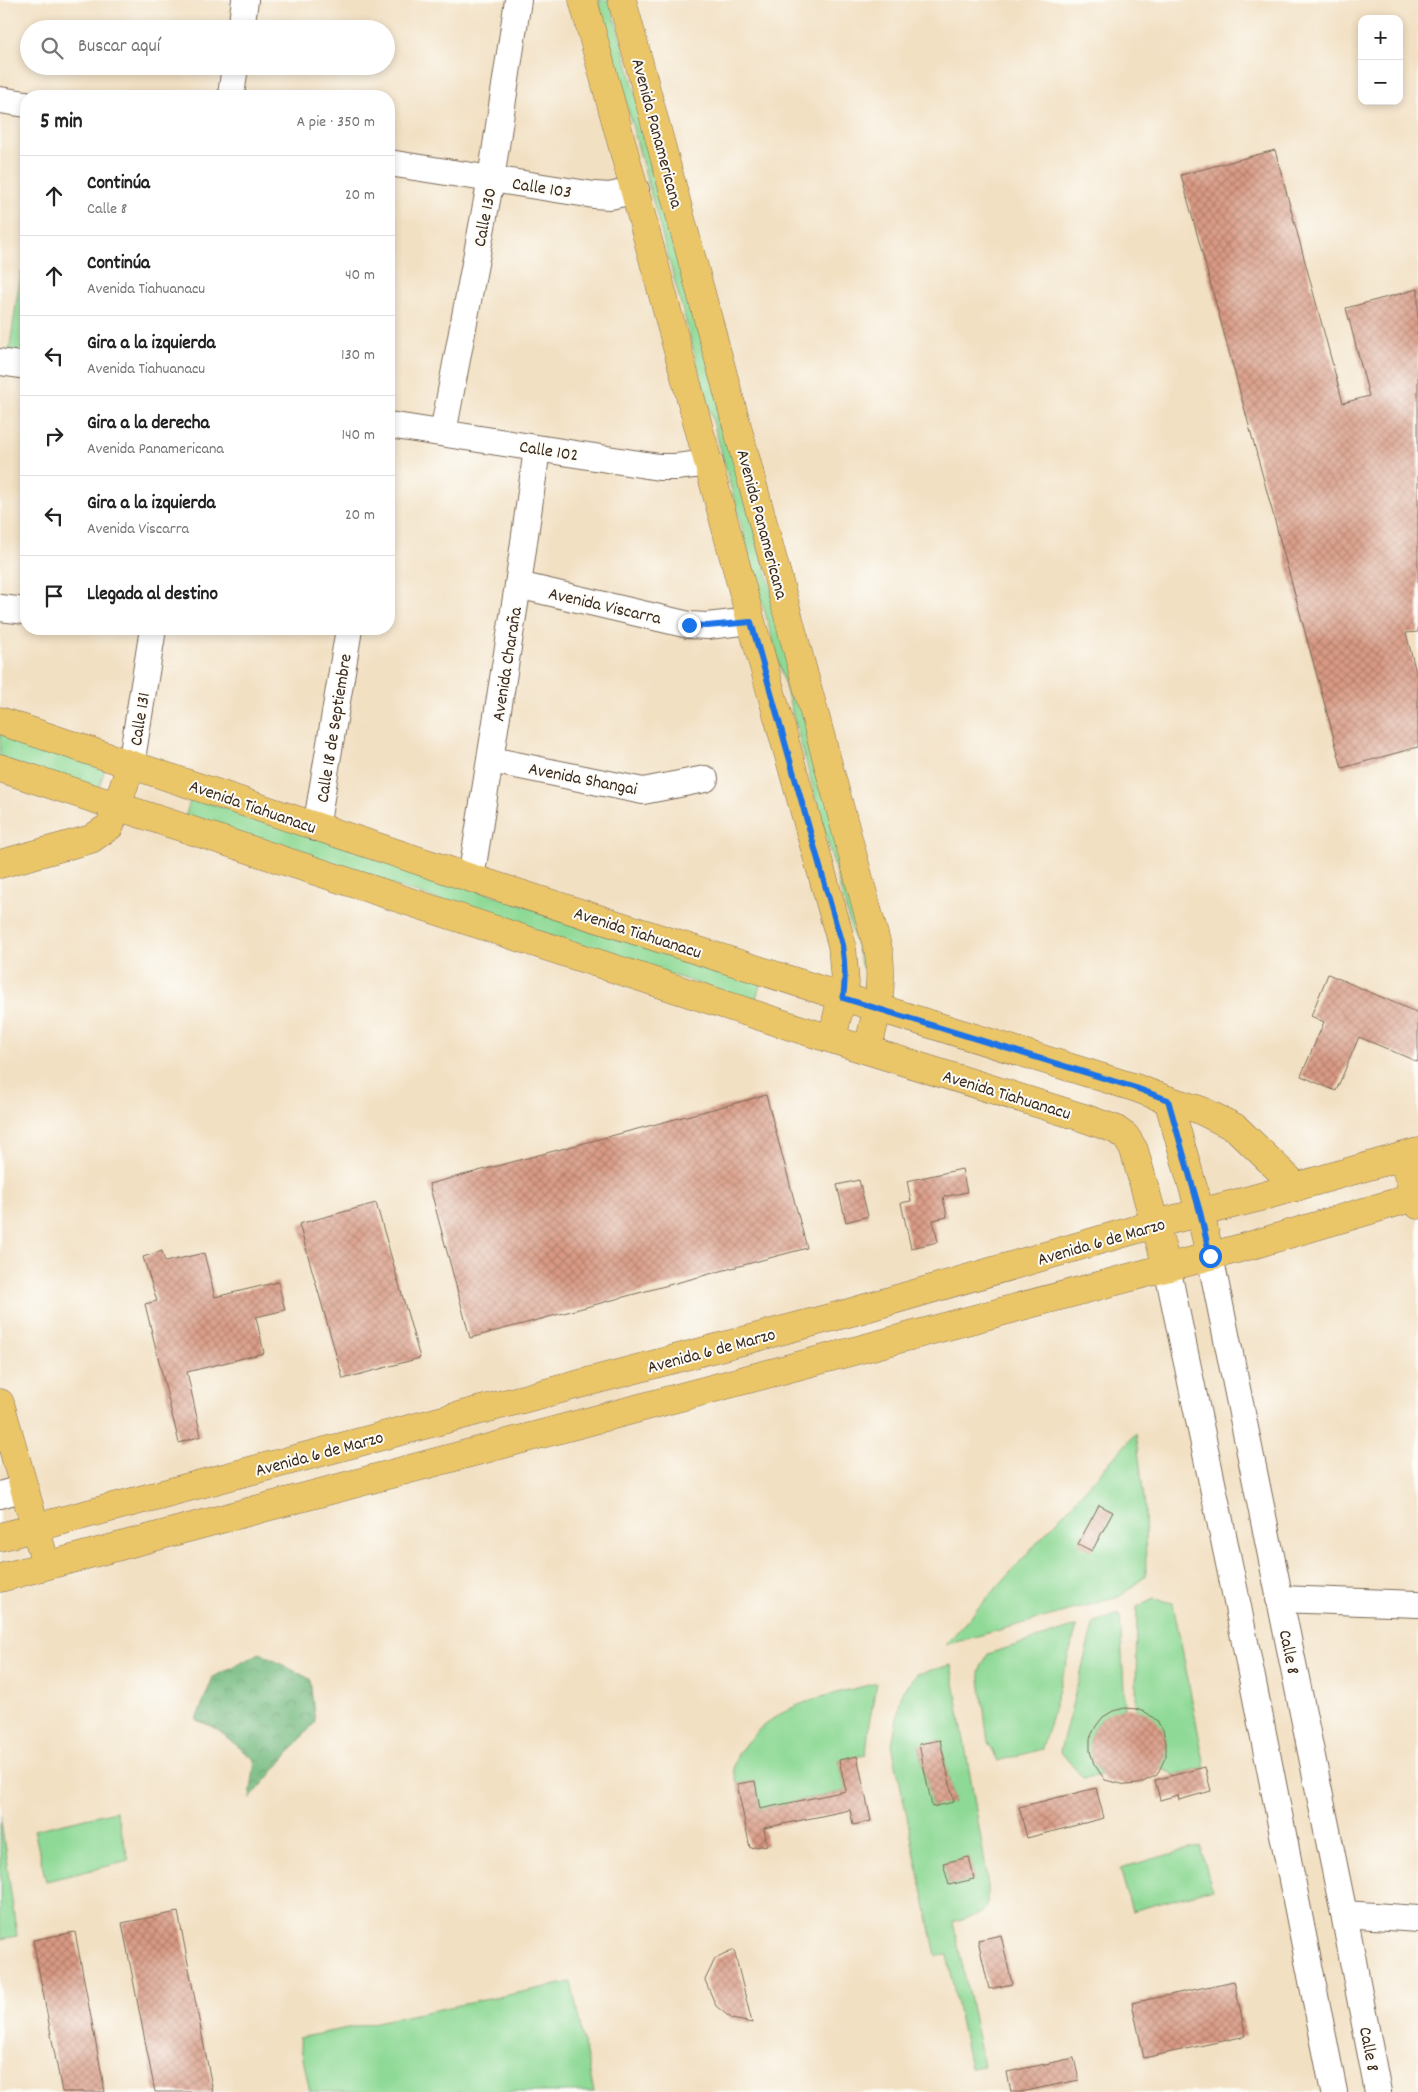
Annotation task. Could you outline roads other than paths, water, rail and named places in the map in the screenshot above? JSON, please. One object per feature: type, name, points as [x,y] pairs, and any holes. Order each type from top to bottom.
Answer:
[{"type":"main road","name":"Avenida Panamericana","points":[[583,0],[710,463],[751,622],[842,945],[845,983],[832,1039]]},
{"type":"main road","name":"Avenida Panamericana","points":[[622,0],[879,953],[882,979],[879,1008],[867,1050]]},
{"type":"main road","name":"Avenida Tiahuanacu","points":[[0,721],[316,828],[843,998],[1136,1088],[1200,1110],[1236,1128],[1297,1186]]},
{"type":"main road","name":"Calle 131","points":[[0,864],[91,839],[110,826],[132,765]]},
{"type":"main road","name":"Avenida Tiahuanacu","points":[[0,768],[832,1039],[1039,1103],[1115,1129],[1126,1137],[1134,1150],[1155,1224]]},
{"type":"main road","points":[[1168,1100],[1200,1212]]},
{"type":"main road","points":[[1410,1154],[1417,1199]]},
{"type":"main road","name":"Avenida 6 de Marzo","points":[[0,1537],[852,1312],[1155,1224],[1410,1154]]},
{"type":"main road","name":"Avenida 6 de Marzo","points":[[0,1578],[1210,1256],[1417,1199]]},
{"type":"main road","name":"Calle 8","points":[[1200,1212],[1210,1256]]},
{"type":"main road","points":[[1155,1224],[1167,1267]]},
{"type":"main road","points":[[0,1403],[12,1491],[35,1527],[46,1565]]},
{"type":"street","points":[[242,20],[245,0]]},
{"type":"street","name":"Calle 130","points":[[443,433],[491,178],[518,0]]},
{"type":"street","points":[[232,90],[234,75]]},
{"type":"street","points":[[0,100],[20,103]]},
{"type":"street","name":"Calle 103","points":[[395,163],[594,195],[610,196],[636,190]]},
{"type":"street","points":[[0,362],[20,365]]},
{"type":"street","name":"Calle 102","points":[[395,426],[659,467],[710,463]]},
{"type":"street","name":"Avenida Charaña","points":[[471,878],[518,586],[536,449]]},
{"type":"street","name":"Avenida Viscarra","points":[[518,586],[689,625],[707,626],[751,622]]},
{"type":"street","points":[[0,608],[20,611]]},
{"type":"street","name":"Calle 131","points":[[132,765],[153,635]]},
{"type":"street","name":"Calle 18 de Septiembre","points":[[316,828],[348,635]]},
{"type":"street","name":"Avenida Shangai","points":[[491,760],[643,791],[705,779]]},
{"type":"street","name":"Calle 8","points":[[1210,1256],[1344,1914],[1378,2092]]},
{"type":"street","points":[[1167,1267],[1239,1612],[1334,2092]]},
{"type":"street","points":[[1279,1599],[1418,1604]]},
{"type":"street","points":[[1344,1914],[1418,1919]]}]
